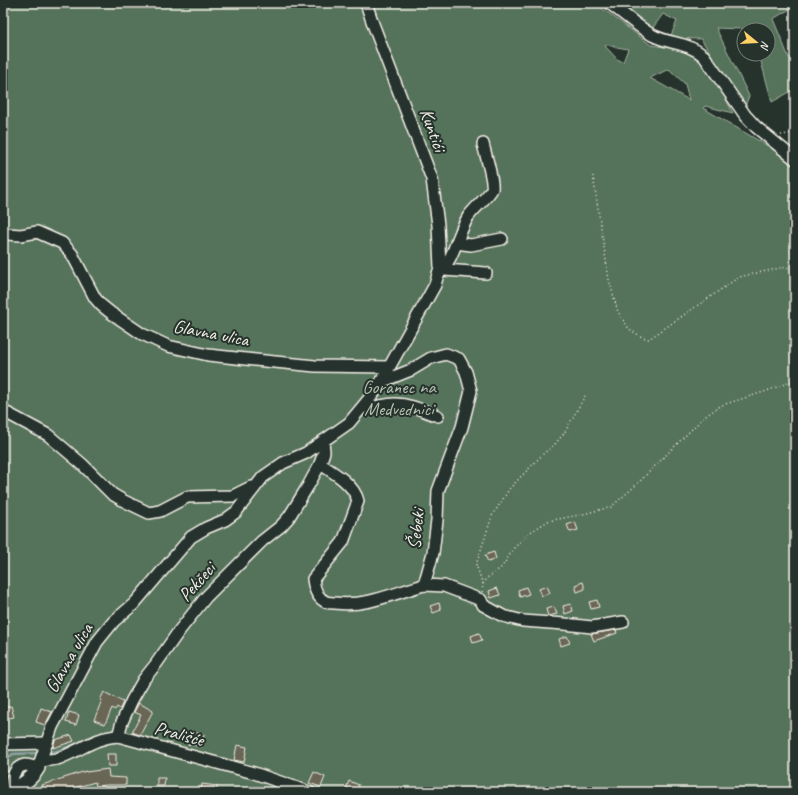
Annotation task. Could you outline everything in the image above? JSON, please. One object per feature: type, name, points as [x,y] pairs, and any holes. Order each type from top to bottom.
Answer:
[{"type":"main road","name":"Glavna ulica","points":[[8,791],[25,783],[35,773],[43,756]]},
{"type":"street","name":"Kuntići","points":[[366,3],[432,179],[438,225],[441,272]]},
{"type":"street","points":[[609,3],[652,34],[696,49],[704,56],[745,115],[756,127],[795,159]]},
{"type":"street","name":"Kuntići","points":[[381,382],[435,285],[468,216],[491,191],[492,182],[483,144]]},
{"type":"street","name":"Glavna ulica","points":[[3,233],[21,235],[37,232],[62,243],[72,254],[95,298],[101,305],[142,334],[168,346],[208,355],[314,366],[389,367]]},
{"type":"street","points":[[456,243],[471,245],[502,239]]},
{"type":"street","points":[[441,272],[486,272]]},
{"type":"street","name":"Šebeki","points":[[381,382],[411,370],[431,358],[446,354],[459,359],[466,372],[471,391],[462,427],[438,491],[437,520],[433,553],[424,585]]},
{"type":"street","name":"Glavna ulica","points":[[43,756],[55,720],[97,642],[114,621],[134,604],[191,537],[206,528],[225,520],[236,512],[263,477],[283,463],[306,453],[349,423],[381,382]]},
{"type":"street","points":[[363,407],[372,408],[395,404],[411,406],[438,416]]},
{"type":"street","name":"Glavna ulica","points":[[3,411],[48,435],[112,494],[149,513],[160,511],[187,497],[233,496],[251,487],[254,488]]},
{"type":"street","name":"Pekčeci","points":[[118,736],[122,722],[144,678],[156,664],[179,631],[206,597],[224,578],[289,517],[320,464],[324,452],[323,441]]},
{"type":"street","points":[[320,464],[340,478],[353,491],[358,501],[343,542],[313,579],[317,595],[326,602],[344,604],[379,600],[407,589],[424,585],[444,586],[481,600],[484,605],[503,616],[522,621],[592,627],[623,622]]},
{"type":"street","name":"Prališće","points":[[3,744],[43,756],[57,758],[93,741],[118,736],[254,773],[309,792]]},
{"type":"path","points":[[769,138],[795,133]]},
{"type":"path","points":[[593,176],[609,280],[618,312],[629,329],[642,338],[649,339],[739,277],[780,268],[795,267]]},
{"type":"path","points":[[481,600],[483,584],[487,578],[502,567],[514,548],[529,533],[548,521],[579,515],[611,506],[634,487],[704,417],[722,404],[764,392],[795,380]]},
{"type":"path","points":[[483,584],[476,565],[492,516],[510,488],[543,454],[555,444],[565,432],[586,394]]},
{"type":"green space","name":"Goranec na Medvednici","points":[[3,3],[595,3],[651,45],[684,50],[709,66],[733,113],[705,106],[703,108],[795,162],[795,792],[3,792]],"holes":[[[605,46],[628,49],[623,62],[617,59]],[[669,69],[685,84],[689,100],[650,78]]]},
{"type":"green space","points":[[611,3],[795,3],[795,6],[773,19],[774,22],[736,22],[736,29],[716,28],[749,96],[745,106],[701,39],[670,38],[677,21],[663,14],[649,33]]},
{"type":"green space","points":[[776,26],[789,58],[795,57],[795,89],[772,102],[761,62],[776,62]]},
{"type":"building","points":[[575,522],[578,530],[570,532],[567,525]]},
{"type":"building","points":[[494,552],[496,559],[488,562],[485,555]]},
{"type":"building","points":[[583,582],[585,589],[577,592],[575,585]]},
{"type":"building","points":[[547,586],[550,593],[542,596],[539,589]]},
{"type":"building","points":[[526,587],[529,594],[520,597],[518,590]]},
{"type":"building","points":[[497,588],[500,595],[491,598],[489,591]]},
{"type":"building","points":[[597,600],[599,607],[591,609],[589,602]]},
{"type":"building","points":[[439,603],[441,610],[433,613],[430,606]]},
{"type":"building","points":[[571,604],[573,611],[565,614],[563,606]]},
{"type":"building","points":[[554,607],[557,614],[548,616],[546,609]]},
{"type":"building","points":[[616,630],[617,633],[594,641],[591,634]]},
{"type":"building","points":[[479,633],[482,640],[473,643],[471,636]]},
{"type":"building","points":[[567,636],[570,643],[561,646],[559,639]]},
{"type":"building","points":[[104,692],[123,702],[120,709],[117,707],[115,710],[112,708],[105,724],[94,720]]},
{"type":"building","points":[[139,703],[153,711],[140,735],[132,732],[141,715],[134,712]]},
{"type":"building","points":[[11,706],[14,717],[3,719],[3,708]]},
{"type":"building","points":[[41,708],[52,712],[45,725],[36,722]]},
{"type":"building","points":[[69,712],[79,715],[76,725],[66,722]]},
{"type":"building","points":[[189,731],[204,735],[202,747],[187,744]]},
{"type":"building","points":[[71,735],[74,741],[53,748],[55,740]]},
{"type":"building","points":[[237,745],[247,747],[244,762],[234,760]]},
{"type":"building","points":[[107,754],[116,754],[116,766],[108,766]]},
{"type":"building","points":[[108,769],[109,777],[126,778],[126,785],[96,786],[95,782],[59,792],[44,792],[42,785],[86,771]]},
{"type":"building","points":[[314,772],[325,777],[321,787],[309,783]]},
{"type":"building","points":[[157,778],[165,778],[164,786],[157,786]]},
{"type":"building","points":[[349,781],[370,792],[353,792],[346,789]]},
{"type":"building","points":[[202,784],[217,786],[217,792],[201,792]]},
{"type":"waterway","points":[[96,736],[102,732]]},
{"type":"waterway","points":[[47,753],[82,742]]},
{"type":"waterway","points":[[3,761],[13,754],[40,753]]}]
